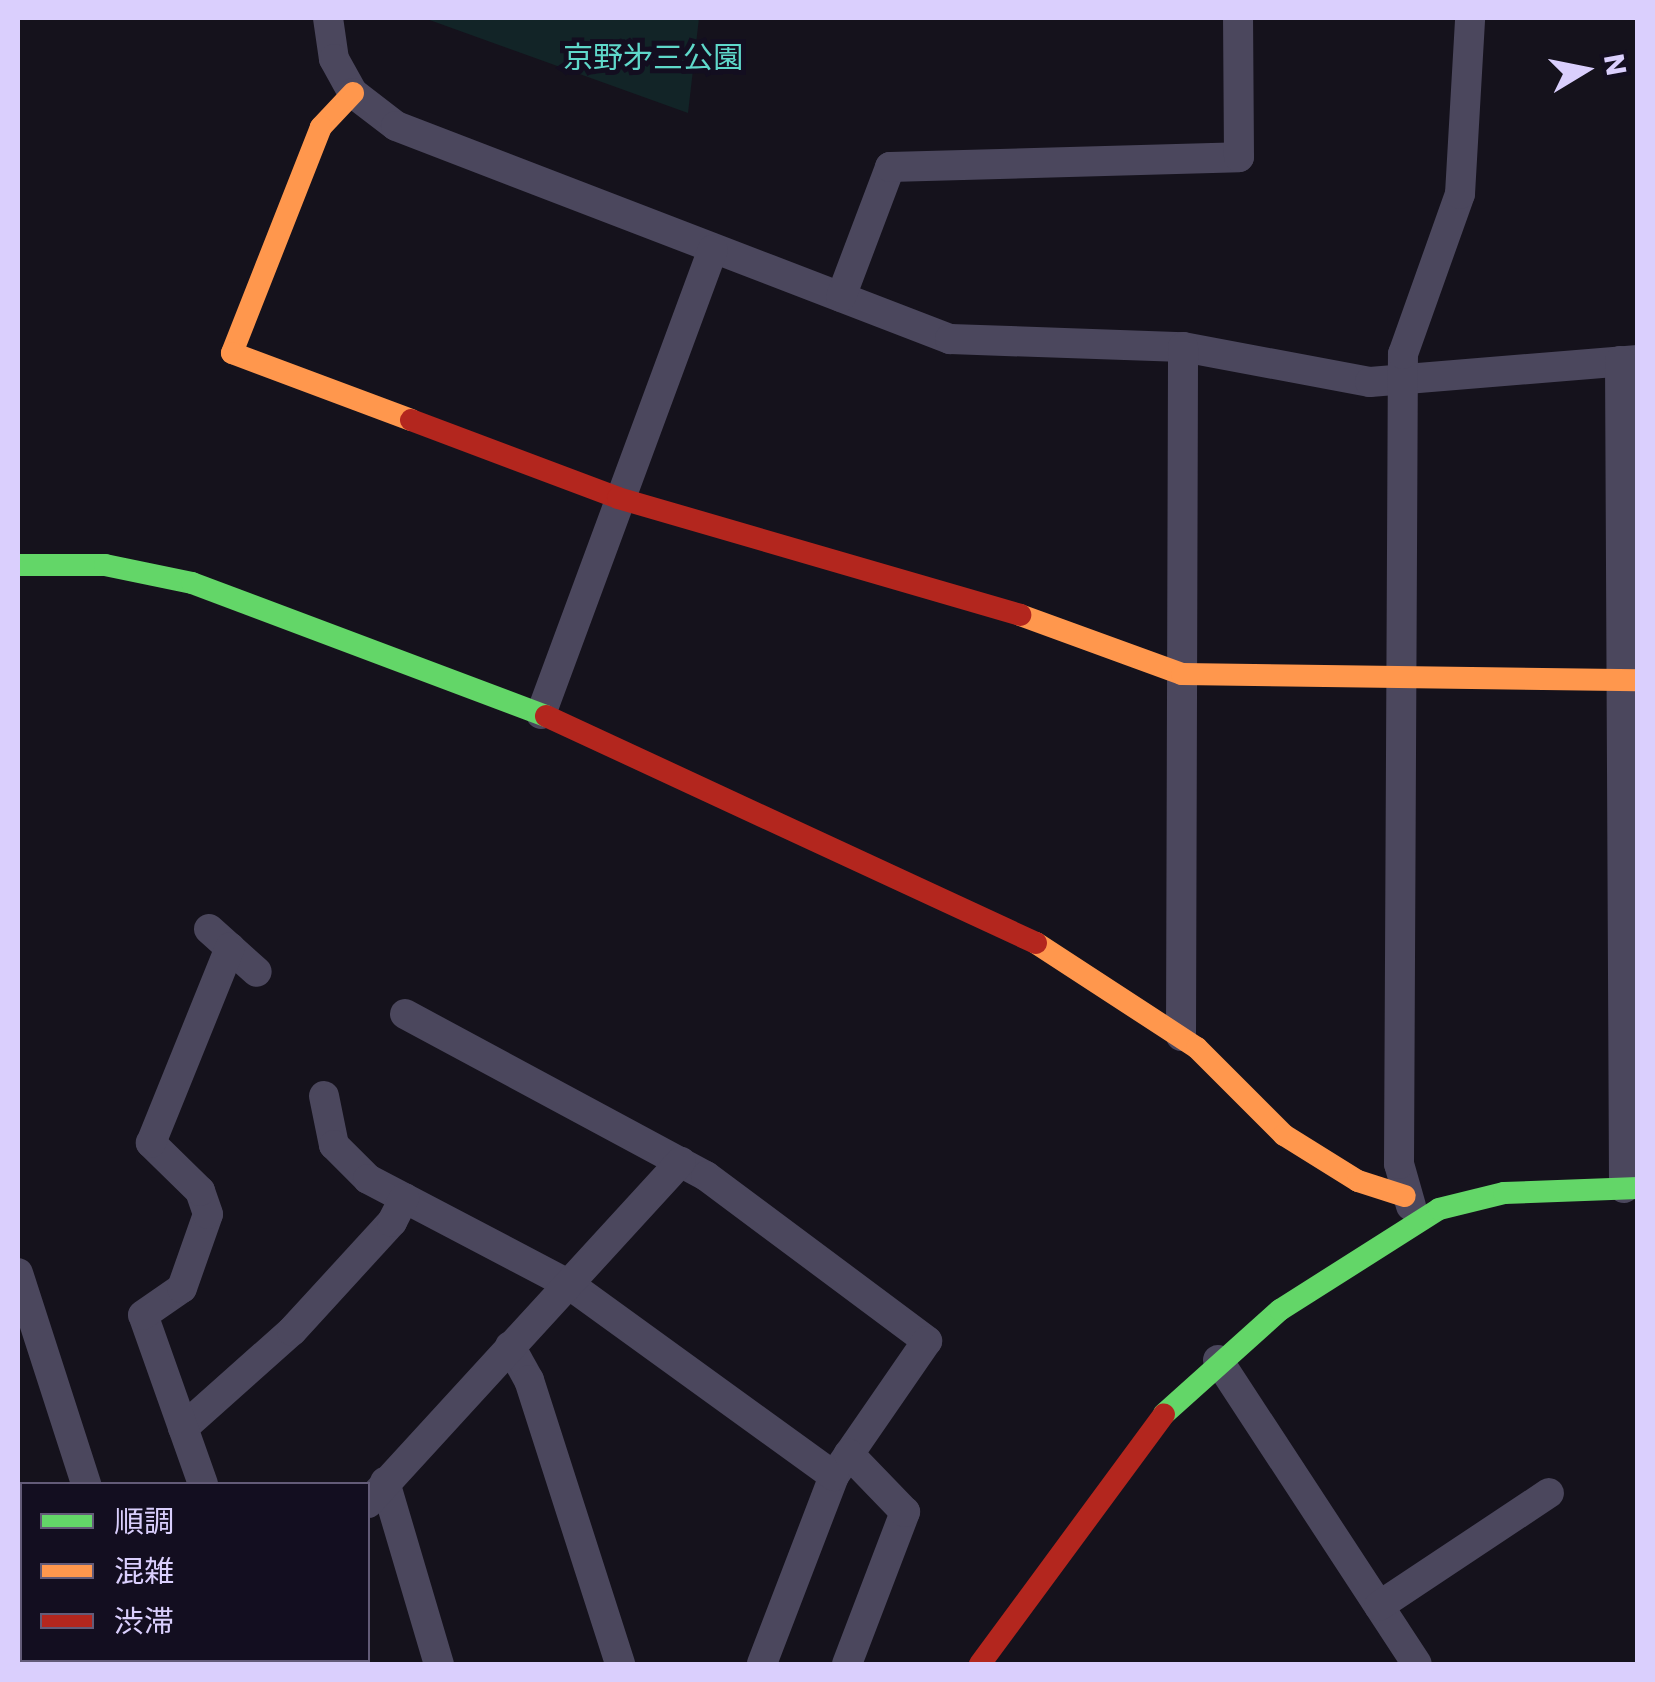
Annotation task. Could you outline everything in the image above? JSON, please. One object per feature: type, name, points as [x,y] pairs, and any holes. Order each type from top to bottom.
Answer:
[{"type":"street","points":[[328,18],[334,58],[353,93],[396,126],[950,339],[1183,346],[1404,382],[1629,360],[1631,1188],[1504,1194],[1412,1208],[1218,1360],[1122,1462],[980,1664]]},
{"type":"street","points":[[841,297],[890,168],[1239,157],[1238,18]]},
{"type":"street","points":[[1412,1208],[1402,677],[1404,382],[1407,332],[1460,194],[1470,18]]},
{"type":"street","points":[[353,93],[321,127],[232,353],[618,498],[1080,632],[1182,674],[1630,680]]},
{"type":"street","points":[[541,714],[713,250]]},
{"type":"street","points":[[1181,1036],[1183,346]]},
{"type":"street","points":[[18,565],[105,565],[192,583],[541,714],[1053,952],[1181,1036],[1284,1135],[1358,1181],[1412,1208]]},
{"type":"street","points":[[203,1482],[143,1315],[182,1288],[208,1214],[200,1192],[151,1143],[219,938],[257,972]]},
{"type":"street","points":[[406,1014],[681,1162],[826,1258],[927,1341],[841,1465],[762,1664]]},
{"type":"street","points":[[324,1096],[325,1128],[343,1158],[404,1198],[570,1285],[841,1465],[905,1512],[847,1664]]},
{"type":"street","points":[[439,1664],[376,1493],[681,1162]]},
{"type":"street","points":[[183,1428],[292,1332],[392,1222],[404,1198]]},
{"type":"street","points":[[18,1274],[30,1355],[85,1482]]},
{"type":"street","points":[[510,1346],[529,1380],[620,1664]]},
{"type":"street","points":[[1218,1360],[1417,1664]]},
{"type":"street","points":[[1380,1606],[1549,1493]]},
{"type":"green space","name":"京野㐧三公園","points":[[424,18],[699,18],[688,113]]},
{"type":"traffic: fast","points":[[18,565],[105,565],[192,583],[546,716]]},
{"type":"traffic: fast","points":[[1164,1414],[1280,1310],[1439,1209],[1504,1193],[1638,1188]]},
{"type":"traffic: slow","points":[[353,93],[321,127],[232,353],[411,420]]},
{"type":"traffic: slow","points":[[1020,615],[1182,674],[1638,680]]},
{"type":"traffic: slow","points":[[1036,943],[1197,1048],[1284,1135],[1358,1181],[1405,1196]]},
{"type":"traffic: jam","points":[[411,420],[618,498],[1020,615]]},
{"type":"traffic: jam","points":[[546,716],[1036,943]]},
{"type":"traffic: jam","points":[[980,1664],[1164,1414]]}]
